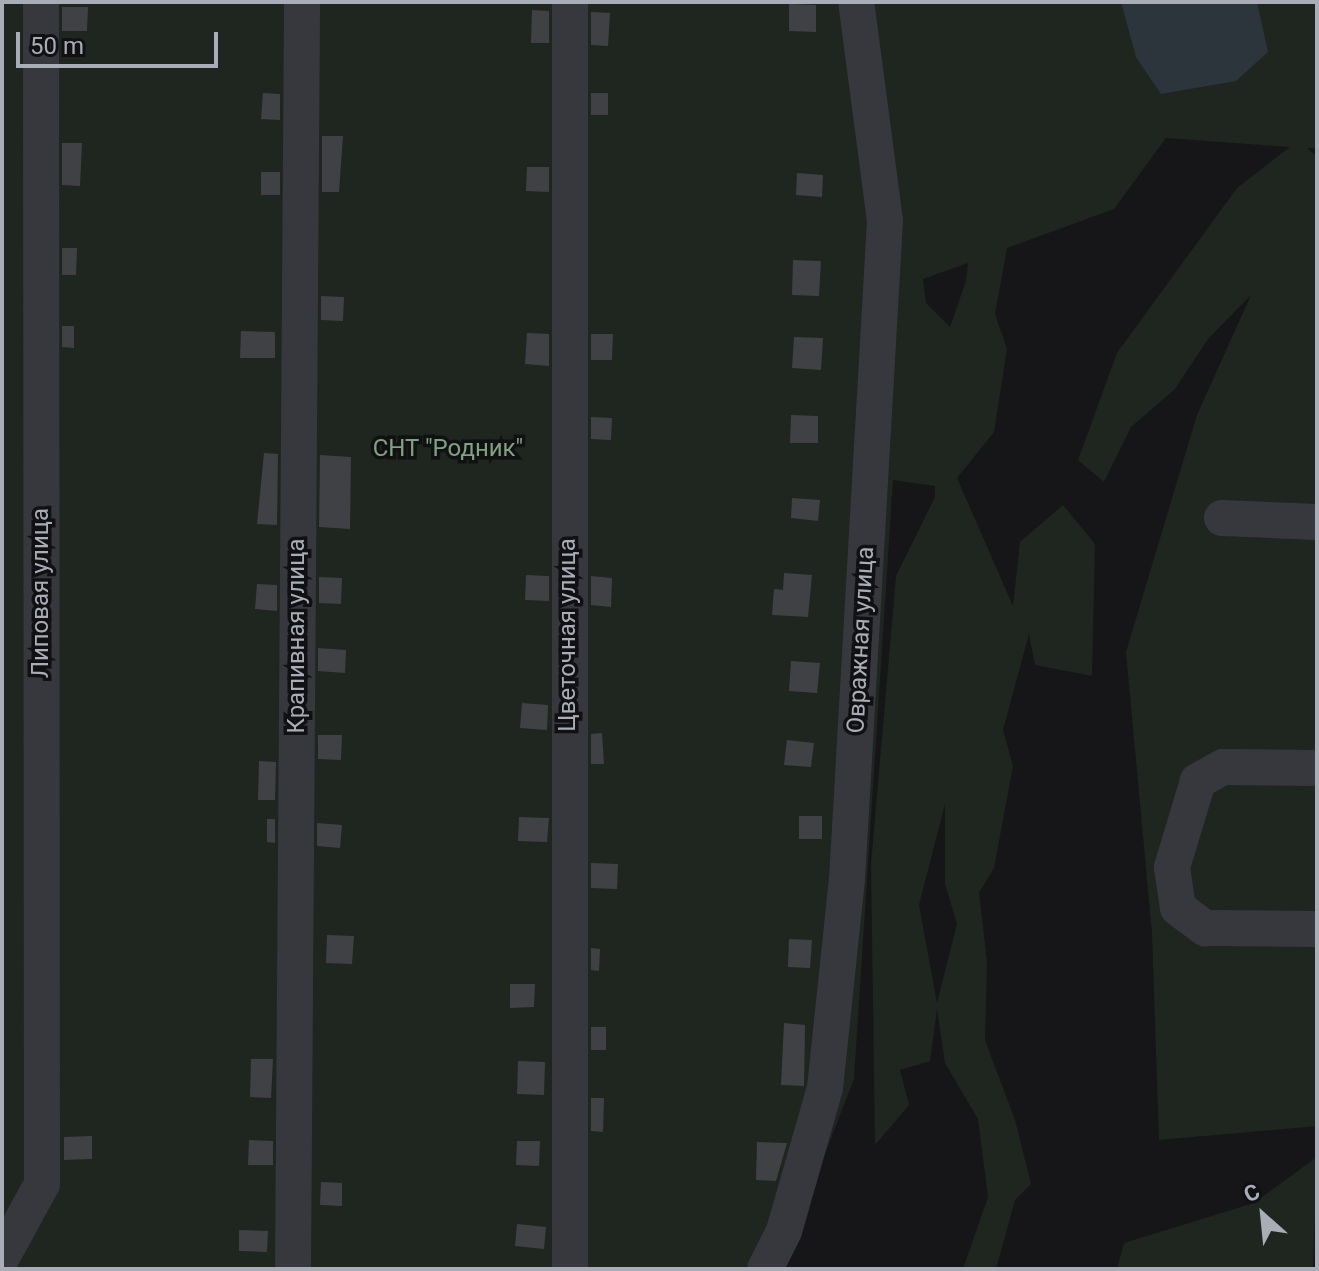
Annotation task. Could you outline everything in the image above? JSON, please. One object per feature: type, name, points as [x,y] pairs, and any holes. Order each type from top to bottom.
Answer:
[{"type":"street","name":"Липовая улица","points":[[2,1257],[42,1184],[41,2]]},
{"type":"street","name":"Крапивная улица","points":[[293,1269],[302,2]]},
{"type":"street","name":"Цветочная улица","points":[[570,2],[570,1269]]},
{"type":"street","name":"Овражная улица","points":[[765,1269],[784,1231],[825,1088],[847,880],[885,221],[856,2]]},
{"type":"street","points":[[1222,518],[1317,522]]},
{"type":"street","points":[[1317,768],[1223,767],[1198,781],[1172,867],[1178,908],[1205,928],[1317,929]]},
{"type":"green space","name":"СНТ \"Родник\"","points":[[2,2],[1317,2],[1317,148],[1307,148],[1315,155],[1317,151],[1317,1126],[1159,1140],[1152,933],[1126,652],[1197,415],[1251,295],[1208,339],[1175,389],[1131,427],[1104,482],[1078,460],[1117,353],[1237,188],[1290,147],[1166,138],[1114,209],[1007,248],[995,314],[1007,349],[994,432],[957,478],[1013,606],[1020,542],[1063,505],[1095,544],[1092,676],[1035,665],[1029,634],[1003,730],[1013,766],[994,868],[979,893],[987,962],[985,1040],[1015,1120],[1031,1184],[1015,1200],[996,1269],[963,1269],[988,1197],[978,1119],[945,1063],[937,1009],[930,1061],[900,1070],[909,1105],[875,1145],[871,864],[896,576],[935,497],[935,486],[893,480],[854,1079],[780,1269],[2,1269]],"holes":[[[968,263],[966,281],[950,327],[926,303],[923,279]],[[945,804],[945,884],[957,924],[937,1003],[919,905]]]},
{"type":"green space","points":[[1317,1157],[1313,1269],[1117,1269],[1124,1243],[1254,1203]]},
{"type":"shaded area","points":[[1121,2],[1257,2],[1268,52],[1236,81],[1161,94],[1136,57]]},
{"type":"building","points":[[789,4],[816,5],[816,32],[789,31]]},
{"type":"building","points":[[62,7],[88,7],[87,31],[62,31]]},
{"type":"building","points":[[532,10],[549,11],[549,43],[531,43]]},
{"type":"building","points":[[591,12],[610,13],[608,46],[591,45]]},
{"type":"building","points":[[263,93],[280,94],[280,120],[261,119]]},
{"type":"building","points":[[591,93],[608,93],[608,115],[591,115]]},
{"type":"building","points":[[322,136],[343,136],[339,192],[322,192]]},
{"type":"building","points":[[62,143],[82,143],[80,186],[62,185]]},
{"type":"building","points":[[527,167],[549,167],[549,192],[526,191]]},
{"type":"building","points":[[261,172],[280,172],[280,195],[261,195]]},
{"type":"building","points":[[797,173],[823,175],[822,197],[796,195]]},
{"type":"building","points":[[62,248],[77,248],[76,275],[62,275]]},
{"type":"building","points":[[793,260],[821,261],[819,296],[792,295]]},
{"type":"building","points":[[321,296],[344,297],[343,321],[321,320]]},
{"type":"building","points":[[62,326],[74,326],[74,348],[62,347]]},
{"type":"building","points":[[241,331],[275,332],[275,358],[240,358]]},
{"type":"building","points":[[527,333],[549,334],[549,366],[525,364]]},
{"type":"building","points":[[591,334],[613,334],[612,360],[591,360]]},
{"type":"building","points":[[794,337],[823,338],[821,370],[792,368]]},
{"type":"building","points":[[791,415],[818,416],[818,443],[790,443]]},
{"type":"building","points":[[591,417],[612,418],[611,440],[591,439]]},
{"type":"building","points":[[264,453],[278,454],[277,525],[257,524]]},
{"type":"building","points":[[320,455],[351,457],[350,529],[319,527]]},
{"type":"building","points":[[792,498],[820,500],[818,521],[791,518]]},
{"type":"building","points":[[784,573],[812,575],[808,617],[772,615],[774,589],[783,590]]},
{"type":"building","points":[[526,575],[549,576],[549,601],[525,600]]},
{"type":"building","points":[[591,576],[612,578],[611,607],[591,605]]},
{"type":"building","points":[[319,577],[342,578],[341,604],[319,603]]},
{"type":"building","points":[[257,584],[277,585],[277,611],[255,609]]},
{"type":"building","points":[[318,648],[346,650],[345,673],[318,671]]},
{"type":"building","points":[[791,661],[820,663],[817,693],[789,691]]},
{"type":"building","points":[[522,703],[548,705],[547,730],[520,728]]},
{"type":"building","points":[[602,733],[604,764],[591,764],[591,734]]},
{"type":"building","points":[[318,735],[342,735],[341,760],[318,759]]},
{"type":"building","points":[[787,740],[814,743],[811,767],[784,765]]},
{"type":"building","points":[[259,761],[276,762],[275,800],[258,800]]},
{"type":"building","points":[[799,816],[822,816],[822,839],[799,839]]},
{"type":"building","points":[[519,817],[549,818],[547,842],[518,841]]},
{"type":"building","points":[[267,819],[275,819],[275,843],[267,842]]},
{"type":"building","points":[[317,823],[342,825],[340,848],[317,846]]},
{"type":"building","points":[[591,863],[618,864],[617,889],[591,888]]},
{"type":"building","points":[[327,935],[354,936],[352,964],[326,963]]},
{"type":"building","points":[[789,939],[812,940],[810,968],[788,967]]},
{"type":"building","points":[[591,948],[600,949],[599,971],[591,970]]},
{"type":"building","points":[[510,984],[535,984],[534,1007],[510,1008]]},
{"type":"building","points":[[784,1023],[805,1025],[804,1086],[781,1085]]},
{"type":"building","points":[[591,1027],[606,1027],[606,1050],[591,1050]]},
{"type":"building","points":[[251,1059],[273,1059],[271,1098],[250,1097]]},
{"type":"building","points":[[518,1061],[545,1062],[544,1095],[517,1094]]},
{"type":"building","points":[[591,1098],[604,1098],[603,1132],[591,1131]]},
{"type":"building","points":[[92,1136],[92,1159],[64,1160],[64,1137]]},
{"type":"building","points":[[249,1140],[273,1141],[273,1165],[248,1165]]},
{"type":"building","points":[[517,1141],[540,1141],[539,1166],[516,1165]]},
{"type":"building","points":[[757,1142],[787,1143],[776,1181],[756,1180]]},
{"type":"building","points":[[321,1182],[342,1183],[342,1206],[320,1205]]},
{"type":"building","points":[[517,1224],[546,1227],[544,1249],[515,1246]]},
{"type":"building","points":[[239,1230],[268,1231],[267,1252],[239,1251]]}]
